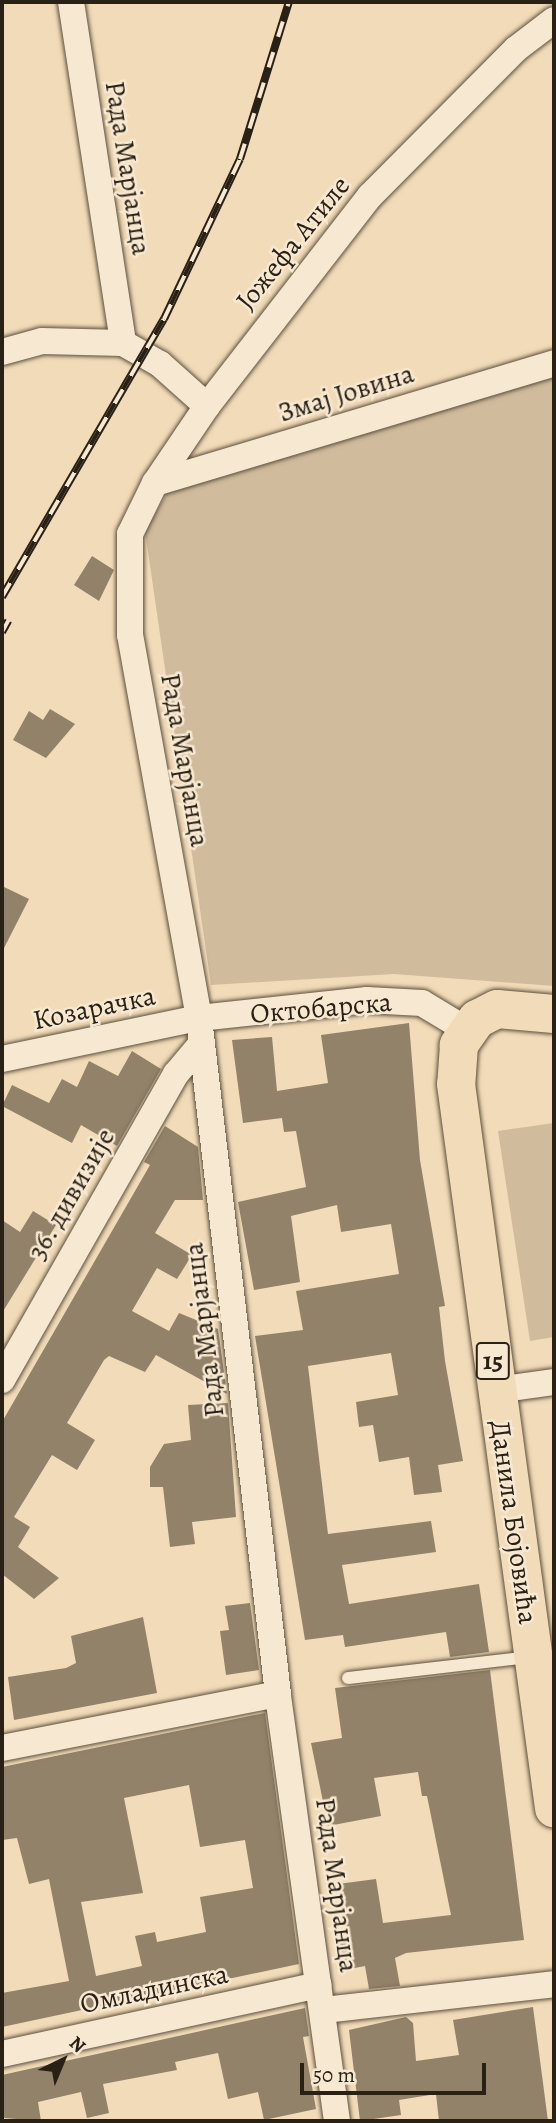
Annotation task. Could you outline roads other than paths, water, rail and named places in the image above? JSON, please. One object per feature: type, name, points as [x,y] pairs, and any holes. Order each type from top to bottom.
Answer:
[{"type":"main road","points":[[467,1030],[497,1009],[554,1014]]},
{"type":"main road","name":"Данила Бојовића","points":[[467,1030],[459,1045],[456,1084],[496,1390],[541,1667],[554,1808]]},
{"type":"street","name":"Рада Марјанца","points":[[71,2],[123,343]]},
{"type":"street","name":"Јожефа Атиле","points":[[130,534],[155,483],[207,407],[370,195],[516,49],[554,20]]},
{"type":"street","points":[[516,49],[554,43]]},
{"type":"street","points":[[2,352],[42,341],[123,343],[160,364],[207,407]]},
{"type":"street","name":"Змај Јовина","points":[[155,483],[554,363]]},
{"type":"street","name":"Рада Марјанца","points":[[130,534],[130,635],[201,1031],[278,1694],[337,2121]]},
{"type":"street","name":"Октобарска","points":[[201,1031],[402,1000],[422,1003],[467,1030]]},
{"type":"street","name":"Козарачка","points":[[2,1059],[201,1031]]},
{"type":"street","name":"36. дивизије","points":[[2,1380],[201,1031]]},
{"type":"street","points":[[496,1390],[554,1382]]},
{"type":"street","points":[[2,1748],[278,1694]]},
{"type":"street","name":"Омладинска","points":[[2,2054],[321,1998],[554,1984]]},
{"type":"lane","points":[[348,1678],[541,1667]]},
{"type":"railway","points":[[2,597],[164,319],[240,159],[289,2]]},
{"type":"railway","points":[[2,632],[8,621]]}]
